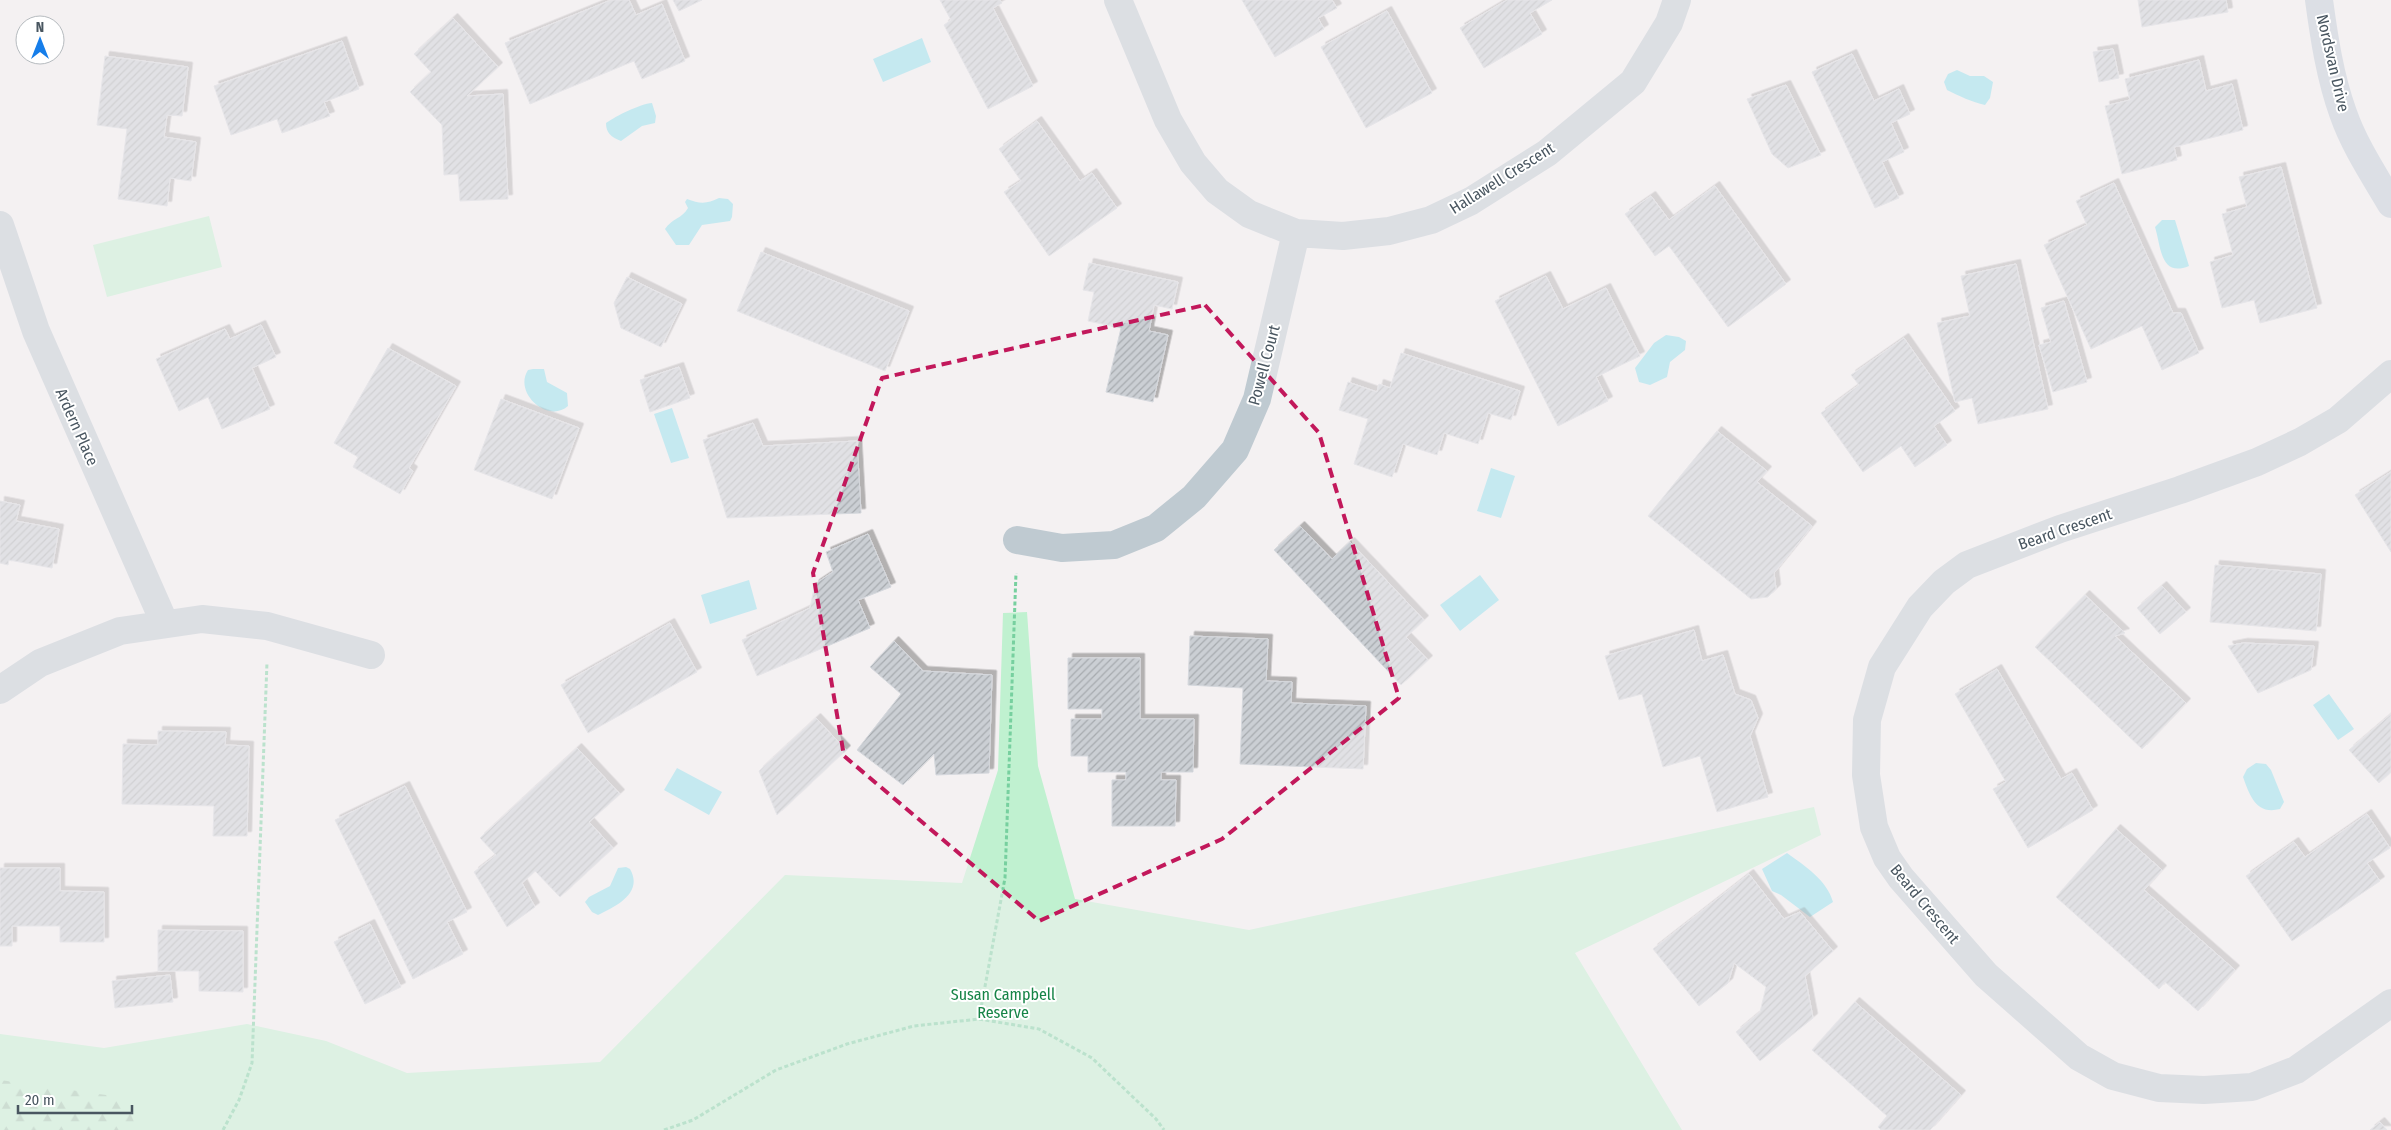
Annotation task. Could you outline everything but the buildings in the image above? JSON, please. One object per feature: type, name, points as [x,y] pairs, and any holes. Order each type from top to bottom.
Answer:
[{"type":"street","name":"Hallawell Crescent","points":[[1118,0],[1168,120],[1193,163],[1217,191],[1249,214],[1296,233],[1343,236],[1389,231],[1431,220],[1471,201],[1547,153],[1633,82],[1669,23],[1676,0]]},
{"type":"street","name":"Nordsvan Drive","points":[[2319,0],[2324,39],[2343,113],[2369,168],[2391,204]]},
{"type":"street","name":"Ardern Place","points":[[0,225],[36,331],[165,624]]},
{"type":"street","name":"Powell Court","points":[[1017,540],[1062,548],[1114,544],[1156,528],[1194,497],[1235,450],[1257,399],[1296,233]]},
{"type":"street","name":"Beard Crescent","points":[[2391,374],[2338,420],[2300,442],[2257,462],[1966,565],[1944,582],[1920,607],[1882,666],[1867,720],[1866,775],[1874,828],[1887,858],[1901,878],[1986,975],[2079,1057],[2113,1076],[2159,1088],[2204,1090],[2252,1087],[2296,1070],[2391,1003]]},
{"type":"street","points":[[0,690],[40,663],[120,631],[202,619],[267,626],[371,655]]},
{"type":"path","points":[[979,1019],[1005,878],[1017,540]]},
{"type":"path","points":[[223,1130],[239,1100],[252,1063],[267,626]]},
{"type":"path","points":[[664,1130],[693,1120],[776,1070],[847,1044],[914,1026],[979,1019],[1039,1029],[1092,1058],[1156,1118],[1164,1130]]},
{"type":"highlighted area","points":[[1205,305],[1319,433],[1399,698],[1222,839],[1039,921],[844,756],[813,573],[882,378]]},
{"type":"green space","points":[[209,216],[222,267],[107,297],[93,245]]},
{"type":"green space","name":"Susan Campbell Reserve","points":[[1027,612],[1038,766],[1075,899],[1249,930],[1814,807],[1821,835],[1575,953],[1682,1130],[0,1130],[0,1034],[104,1048],[247,1024],[326,1041],[407,1073],[600,1062],[785,875],[962,883],[998,770],[1003,613]]},
{"type":"green space","points":[[0,1080],[106,1095],[128,1106],[137,1130],[0,1130]]},
{"type":"water","points":[[922,38],[931,62],[883,82],[873,59]]},
{"type":"water","points":[[1957,70],[1970,76],[1984,76],[1993,82],[1990,98],[1985,105],[1947,90],[1944,82],[1948,74]]},
{"type":"water","points":[[652,103],[656,116],[655,123],[642,126],[621,141],[608,132],[606,123],[628,111]]},
{"type":"water","points":[[719,198],[728,199],[733,204],[730,221],[702,225],[689,245],[676,245],[665,229],[686,211],[688,208],[685,202],[687,199],[703,203]]},
{"type":"water","points":[[2162,220],[2175,220],[2189,266],[2179,269],[2172,268],[2163,258],[2155,227]]},
{"type":"water","points":[[1666,335],[1679,337],[1686,341],[1685,350],[1670,362],[1667,377],[1650,385],[1639,382],[1635,368],[1654,343]]},
{"type":"water","points":[[544,369],[547,382],[567,393],[568,406],[560,411],[551,411],[543,409],[535,403],[525,388],[528,370]]},
{"type":"water","points":[[672,408],[689,458],[671,463],[654,414]]},
{"type":"water","points":[[1491,468],[1515,476],[1501,518],[1477,511]]},
{"type":"water","points":[[1480,575],[1499,600],[1460,631],[1440,605]]},
{"type":"water","points":[[749,580],[757,609],[710,624],[701,595]]},
{"type":"water","points":[[2329,694],[2354,729],[2338,740],[2313,705]]},
{"type":"water","points":[[2256,763],[2266,764],[2271,770],[2284,802],[2280,809],[2272,810],[2260,807],[2251,797],[2243,777],[2247,769]]},
{"type":"water","points":[[677,768],[722,792],[709,815],[664,790]]},
{"type":"water","points":[[1787,853],[1821,880],[1833,902],[1810,917],[1781,895],[1772,891],[1762,869]]},
{"type":"water","points":[[626,867],[630,869],[633,878],[631,892],[626,898],[605,912],[598,915],[592,912],[585,902],[589,897],[610,886],[618,868]]}]
